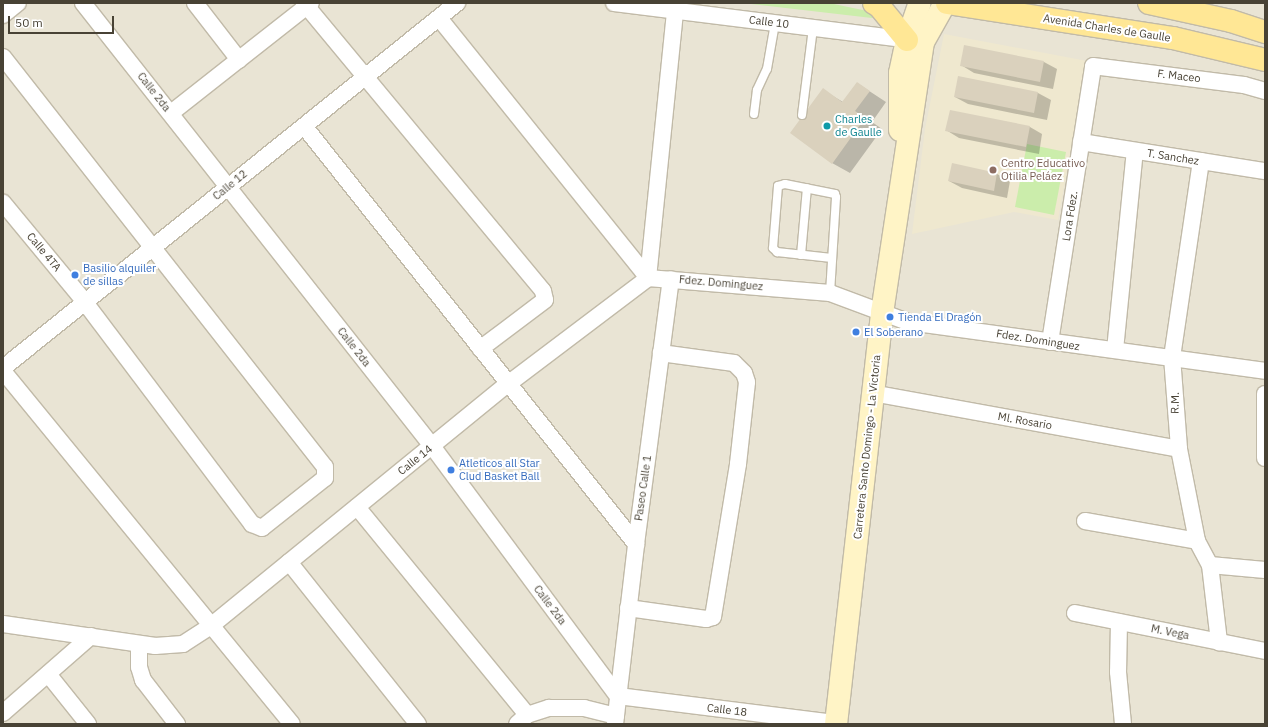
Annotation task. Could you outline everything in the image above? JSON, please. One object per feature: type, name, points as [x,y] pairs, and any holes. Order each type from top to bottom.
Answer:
[{"type":"main road","points":[[874,3],[915,41]]},
{"type":"main road","name":"Carretera Santo Domingo - La Victoria","points":[[915,41],[920,3]]},
{"type":"main road","name":"Carretera Santo Domingo - La Victoria","points":[[836,723],[872,393],[882,313],[904,171],[898,117],[900,72],[915,41],[946,3]]},
{"type":"main road","name":"Avenida Charles de Gaulle","points":[[946,3],[1173,38],[1265,60]]},
{"type":"main road","points":[[1149,3],[1231,21],[1265,32]]},
{"type":"main road","points":[[1184,3],[1222,13],[1231,21]]},
{"type":"street","points":[[3,15],[18,3]]},
{"type":"street","name":"Calle 2da","points":[[83,3],[229,186],[432,446],[618,696]]},
{"type":"street","points":[[195,3],[239,60]]},
{"type":"street","name":"Calle 12","points":[[3,368],[457,3]]},
{"type":"street","name":"Calle 10","points":[[614,3],[915,41]]},
{"type":"street","points":[[171,113],[307,4],[364,78],[536,280],[545,296],[545,300],[480,349]]},
{"type":"street","points":[[648,278],[675,10]]},
{"type":"street","points":[[439,18],[648,278]]},
{"type":"street","points":[[3,57],[151,249]]},
{"type":"street","name":"F. Maceo","points":[[1093,66],[1244,85],[1265,91]]},
{"type":"street","name":"Lora Fdez.","points":[[1050,342],[1093,66]]},
{"type":"street","points":[[304,126],[636,544]]},
{"type":"street","name":"T. Sanchez","points":[[1081,142],[1265,170]]},
{"type":"street","points":[[1115,350],[1135,151]]},
{"type":"street","name":"R.M.","points":[[1201,161],[1172,357],[1179,449],[1197,541],[1210,565],[1219,642]]},
{"type":"street","name":"Calle 4TA","points":[[3,203],[85,302],[252,524],[262,528],[324,478],[325,467],[151,249]]},
{"type":"street","name":"Fdez. Dominguez","points":[[648,278],[830,293],[908,322],[1172,357],[1265,371]]},
{"type":"street","name":"Calle 14","points":[[139,644],[169,647],[183,644],[212,625],[508,384],[648,278]]},
{"type":"street","name":"Paseo Calle 1","points":[[612,721],[618,696],[636,544],[671,279]]},
{"type":"street","points":[[628,608],[706,620],[713,617],[738,464],[747,382],[744,373],[734,363],[661,353]]},
{"type":"street","points":[[3,372],[292,724]]},
{"type":"street","name":"Ml. Rosario","points":[[872,393],[1179,449]]},
{"type":"street","points":[[1265,394],[1265,458]]},
{"type":"street","points":[[357,507],[522,720],[549,708],[584,708],[612,721]]},
{"type":"street","points":[[1085,521],[1197,541]]},
{"type":"street","points":[[289,562],[418,724]]},
{"type":"street","points":[[1210,565],[1265,570]]},
{"type":"street","name":"M. Vega","points":[[1075,613],[1265,651]]},
{"type":"street","points":[[1119,622],[1118,672],[1123,724]]},
{"type":"street","points":[[3,624],[139,644],[139,667],[143,680],[177,724]]},
{"type":"street","points":[[3,713],[91,636]]},
{"type":"street","points":[[48,674],[88,724]]},
{"type":"street","name":"Calle 18","points":[[618,696],[836,723]]},
{"type":"lane","points":[[754,114],[757,90],[767,70],[775,23]]},
{"type":"lane","points":[[802,115],[813,28]]},
{"type":"lane","points":[[830,293],[832,258],[835,194],[785,184],[778,186],[771,246],[777,252],[832,258]]},
{"type":"lane","points":[[801,255],[807,188]]},
{"type":"shaded area","points":[[3,3],[1265,3],[1265,724],[3,724]]},
{"type":"shaded area","name":"Centro Educativo Otilia Peláez","points":[[944,34],[1087,61],[1058,220],[1014,212],[912,234],[925,129]]},
{"type":"green space","points":[[743,3],[829,3],[877,13],[872,18]]},
{"type":"green space","points":[[1027,144],[1066,152],[1054,215],[1015,207]]},
{"type":"building","points":[[964,45],[1044,61],[1040,82],[960,66]]},
{"type":"building","points":[[958,76],[1038,92],[1034,113],[954,97]]},
{"type":"building","name":"Charles de Gaulle","points":[[857,82],[870,91],[855,111],[865,118],[832,164],[790,133],[823,88],[842,102]]},
{"type":"building","points":[[950,110],[1030,126],[1026,147],[945,131]]},
{"type":"building","points":[[952,163],[997,173],[994,191],[948,181]]},
{"type":"place","name":"Charles de Gaulle","points":[[827,126]]},
{"type":"place","name":"Centro Educativo Otilia Peláez","points":[[993,170]]},
{"type":"place","name":"Basilio alquiler de sillas","points":[[75,275]]},
{"type":"place","name":"Tienda El Dragón","points":[[890,317]]},
{"type":"place","name":"El Soberano","points":[[856,332]]},
{"type":"place","name":"Atleticos all Star Clud Basket Ball","points":[[451,470]]}]
